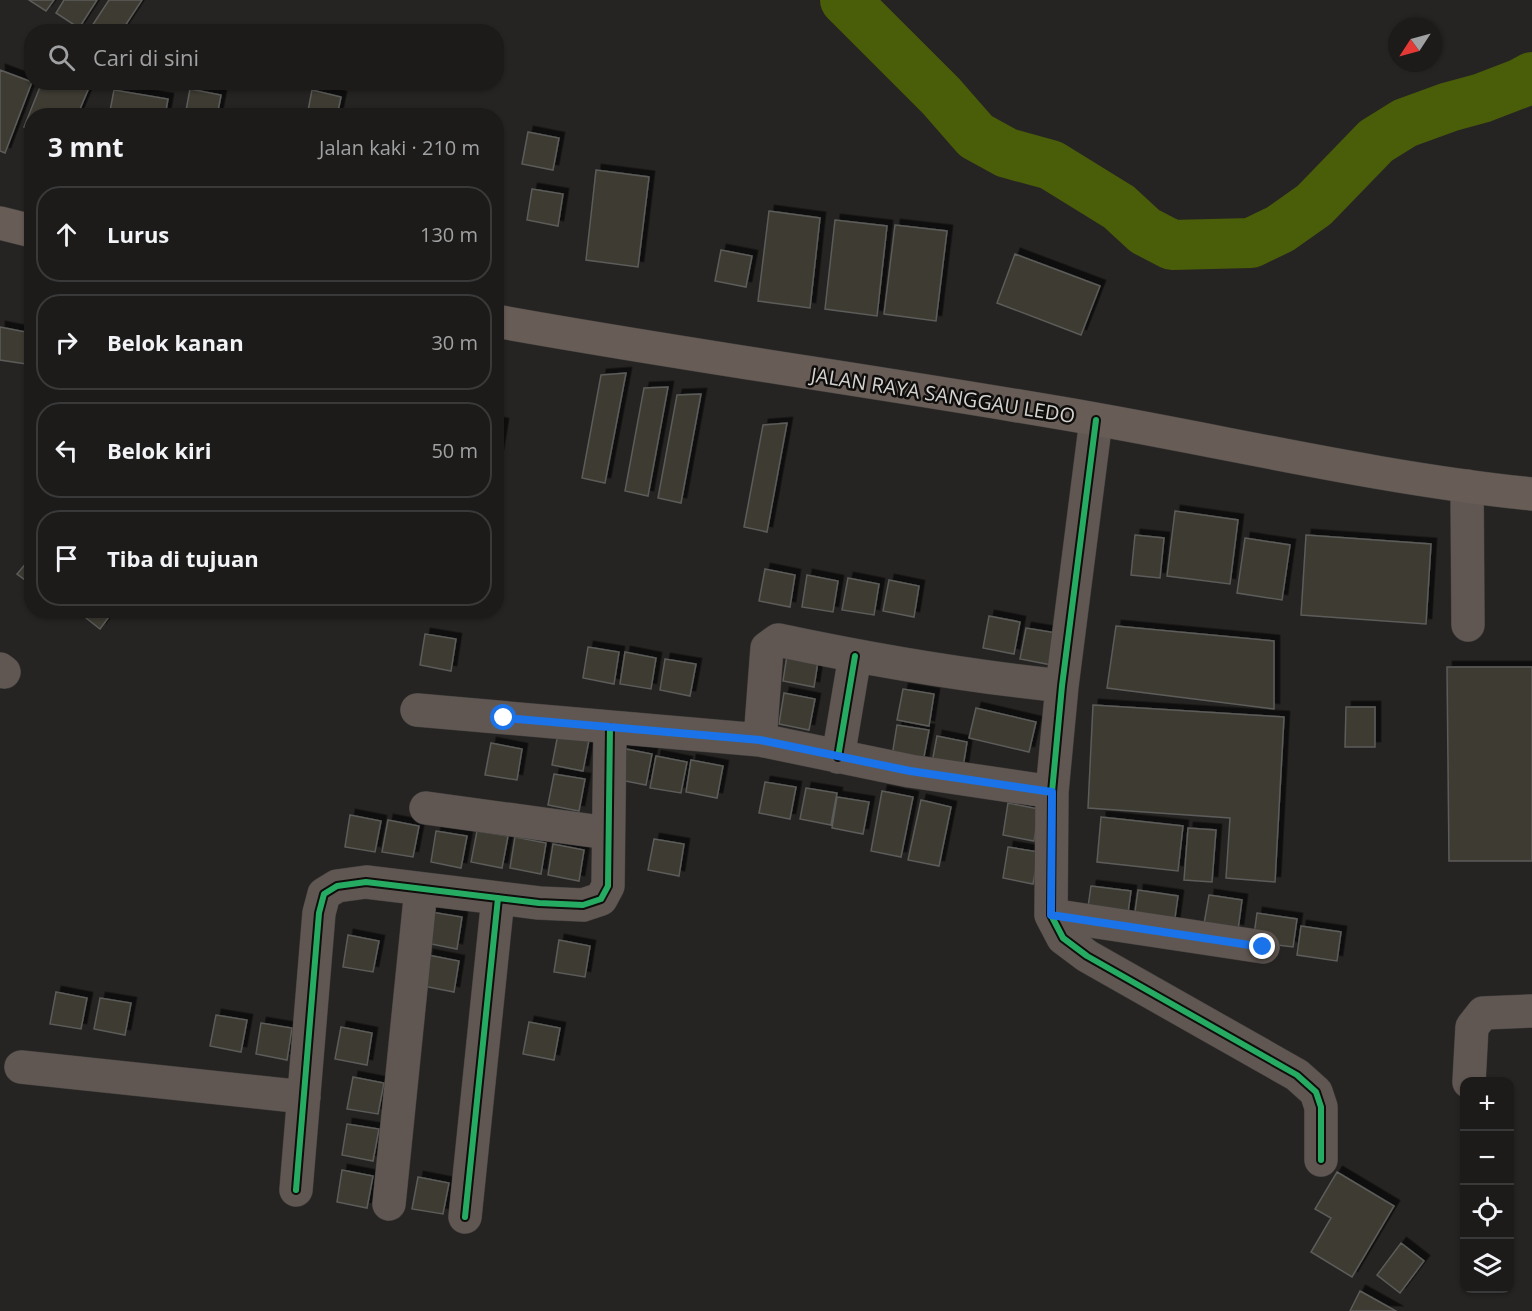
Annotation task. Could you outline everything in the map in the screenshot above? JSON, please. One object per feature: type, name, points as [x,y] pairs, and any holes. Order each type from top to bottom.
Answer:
[{"type":"highway","points":[[0,224],[24,229]]},
{"type":"highway","name":"JALAN RAYA SANGGAU LEDO","points":[[504,322],[1096,420],[1408,478],[1532,494]]},
{"type":"street","points":[[1096,420],[1062,686],[1052,792],[1051,915],[1063,938],[1087,956],[1298,1075],[1316,1092],[1321,1107],[1321,1160]]},
{"type":"street","points":[[1467,486],[1468,625]]},
{"type":"street","points":[[760,740],[766,648],[778,640],[855,656],[1007,680],[1062,686]]},
{"type":"street","points":[[838,757],[855,656]]},
{"type":"street","points":[[417,711],[760,740],[910,771],[1052,792]]},
{"type":"street","points":[[296,1190],[319,914],[324,894],[337,886],[366,882],[498,898],[583,905],[601,899],[608,886],[610,728]]},
{"type":"street","points":[[426,808],[608,833]]},
{"type":"street","points":[[389,1204],[421,889]]},
{"type":"street","points":[[465,1217],[498,898]]},
{"type":"street","points":[[1051,915],[1263,947]]},
{"type":"street","points":[[1469,1077],[1472,1027],[1483,1013],[1532,1011]]},
{"type":"street","points":[[21,1067],[304,1097]]},
{"type":"building","points":[[29,0],[54,0],[46,11]]},
{"type":"building","points":[[64,0],[97,0],[82,24],[73,24],[56,13]]},
{"type":"building","points":[[109,0],[142,0],[126,24],[93,24]]},
{"type":"building","points":[[0,70],[24,79],[24,90],[29,90],[5,153],[0,151]]},
{"type":"building","points":[[39,90],[88,90],[80,108],[32,108]]},
{"type":"building","points":[[114,90],[168,99],[166,108],[111,108]]},
{"type":"building","points":[[190,90],[221,95],[219,108],[186,108]]},
{"type":"building","points":[[312,90],[341,97],[339,108],[309,108]]},
{"type":"building","points":[[528,132],[559,138],[553,170],[522,164]]},
{"type":"building","points":[[596,170],[649,177],[638,267],[586,260]]},
{"type":"building","points":[[532,189],[563,194],[558,226],[527,220]]},
{"type":"building","points":[[769,211],[820,218],[810,308],[758,301]]},
{"type":"building","points":[[835,220],[887,226],[877,316],[825,309]]},
{"type":"building","points":[[895,225],[947,231],[936,321],[884,314]]},
{"type":"building","points":[[721,250],[752,256],[746,287],[715,281]]},
{"type":"building","points":[[1015,254],[1100,286],[1081,335],[997,303]]},
{"type":"building","points":[[0,327],[24,332],[24,364],[0,360]]},
{"type":"building","points":[[626,373],[605,483],[582,478],[601,375]]},
{"type":"building","points":[[668,387],[648,496],[625,491],[644,388]]},
{"type":"building","points":[[701,394],[681,503],[658,498],[677,395]]},
{"type":"building","points":[[787,423],[767,532],[744,527],[763,425]]},
{"type":"building","points":[[1175,511],[1238,520],[1230,584],[1167,576]]},
{"type":"building","points":[[1135,535],[1164,538],[1160,578],[1131,575]]},
{"type":"building","points":[[1306,535],[1431,544],[1426,624],[1301,615]]},
{"type":"building","points":[[1245,538],[1290,545],[1282,600],[1237,593]]},
{"type":"building","points":[[24,566],[24,579],[17,574]]},
{"type":"building","points":[[765,569],[795,575],[790,607],[759,601]]},
{"type":"building","points":[[807,575],[838,581],[833,612],[802,607]]},
{"type":"building","points":[[848,578],[879,584],[874,615],[842,610]]},
{"type":"building","points":[[889,580],[919,586],[914,617],[883,611]]},
{"type":"building","points":[[989,616],[1020,622],[1014,654],[983,648]]},
{"type":"building","points":[[86,618],[108,618],[100,629]]},
{"type":"building","points":[[1116,626],[1274,641],[1274,709],[1107,688]]},
{"type":"building","points":[[1026,628],[1057,633],[1052,665],[1020,659]]},
{"type":"building","points":[[425,634],[456,639],[451,671],[420,665]]},
{"type":"building","points":[[588,647],[619,652],[614,684],[583,678]]},
{"type":"building","points":[[788,649],[819,655],[814,687],[783,681]]},
{"type":"building","points":[[625,652],[656,658],[651,689],[620,684]]},
{"type":"building","points":[[665,659],[696,664],[690,696],[660,690]]},
{"type":"building","points":[[1447,667],[1532,667],[1532,861],[1449,861]]},
{"type":"building","points":[[903,689],[934,694],[929,726],[897,720]]},
{"type":"building","points":[[784,693],[815,699],[809,730],[779,724]]},
{"type":"building","points":[[1093,705],[1284,717],[1275,882],[1226,878],[1230,818],[1088,808]]},
{"type":"building","points":[[1346,707],[1375,707],[1375,747],[1345,747]]},
{"type":"building","points":[[976,708],[1036,722],[1029,752],[969,738]]},
{"type":"building","points":[[897,725],[929,730],[923,762],[892,756]]},
{"type":"building","points":[[558,734],[589,740],[583,771],[552,765]]},
{"type":"building","points":[[937,736],[967,742],[962,774],[931,768]]},
{"type":"building","points":[[491,743],[522,749],[517,780],[485,775]]},
{"type":"building","points":[[621,748],[652,754],[646,785],[615,779]]},
{"type":"building","points":[[656,756],[687,762],[681,793],[650,788]]},
{"type":"building","points":[[691,760],[723,766],[717,798],[686,792]]},
{"type":"building","points":[[554,774],[585,779],[579,811],[548,805]]},
{"type":"building","points":[[765,782],[796,787],[790,819],[759,813]]},
{"type":"building","points":[[806,788],[837,793],[831,825],[800,819]]},
{"type":"building","points":[[882,791],[913,797],[901,857],[871,851]]},
{"type":"building","points":[[837,797],[869,802],[863,834],[832,828]]},
{"type":"building","points":[[921,800],[951,807],[939,866],[908,860]]},
{"type":"building","points":[[1008,803],[1039,809],[1034,841],[1003,835]]},
{"type":"building","points":[[350,815],[381,821],[375,852],[345,847]]},
{"type":"building","points":[[1101,817],[1183,826],[1178,871],[1097,862]]},
{"type":"building","points":[[388,820],[419,826],[413,857],[382,852]]},
{"type":"building","points":[[1188,828],[1216,830],[1212,882],[1184,880]]},
{"type":"building","points":[[436,831],[467,836],[461,868],[431,862]]},
{"type":"building","points":[[477,831],[508,836],[502,868],[471,862]]},
{"type":"building","points":[[515,837],[546,843],[541,874],[510,868]]},
{"type":"building","points":[[654,839],[684,844],[679,876],[648,870]]},
{"type":"building","points":[[553,844],[584,850],[579,881],[548,875]]},
{"type":"building","points":[[1008,847],[1039,852],[1033,884],[1003,878]]},
{"type":"building","points":[[1091,886],[1131,891],[1127,920],[1087,914]]},
{"type":"building","points":[[1138,890],[1178,896],[1174,925],[1134,919]]},
{"type":"building","points":[[1209,895],[1242,900],[1238,930],[1204,924]]},
{"type":"building","points":[[431,912],[462,917],[457,949],[426,943]]},
{"type":"building","points":[[1257,913],[1297,919],[1293,947],[1253,942]]},
{"type":"building","points":[[1301,926],[1341,932],[1337,961],[1297,955]]},
{"type":"building","points":[[348,935],[379,941],[373,972],[343,967]]},
{"type":"building","points":[[559,940],[590,946],[585,977],[554,972]]},
{"type":"building","points":[[428,955],[459,961],[454,992],[423,986]]},
{"type":"building","points":[[56,992],[87,998],[81,1029],[50,1024]]},
{"type":"building","points":[[100,998],[131,1003],[125,1035],[94,1029]]},
{"type":"building","points":[[216,1015],[247,1020],[241,1052],[210,1046]]},
{"type":"building","points":[[529,1022],[560,1028],[554,1060],[523,1054]]},
{"type":"building","points":[[261,1023],[292,1028],[287,1060],[256,1054]]},
{"type":"building","points":[[341,1027],[372,1033],[367,1065],[335,1059]]},
{"type":"building","points":[[353,1077],[384,1083],[378,1114],[347,1109]]},
{"type":"building","points":[[347,1124],[379,1129],[373,1161],[342,1155]]},
{"type":"building","points":[[342,1170],[373,1176],[367,1208],[337,1202]]},
{"type":"building","points":[[1337,1172],[1394,1206],[1352,1277],[1311,1252],[1331,1218],[1315,1209]]},
{"type":"building","points":[[418,1177],[449,1183],[443,1214],[412,1209]]},
{"type":"building","points":[[1401,1243],[1424,1261],[1400,1293],[1377,1275]]},
{"type":"building","points":[[1360,1291],[1396,1311],[1350,1311]]},
{"type":"waterway","points":[[845,0],[941,96],[976,136],[1007,153],[1051,165],[1119,207],[1145,231],[1172,245],[1251,243],[1280,229],[1314,205],[1376,141],[1405,123],[1482,98],[1532,77]]},
{"type":"cycle path","points":[[1096,420],[1062,686],[1052,792],[1051,915],[1063,938],[1087,956],[1297,1075],[1316,1092],[1321,1107],[1321,1160]]},
{"type":"cycle path","points":[[838,757],[855,656]]},
{"type":"cycle path","points":[[296,1190],[319,913],[324,894],[337,886],[366,882],[539,903],[583,905],[601,899],[608,886],[610,728]]},
{"type":"cycle path","points":[[465,1217],[498,898]]},
{"type":"route","points":[[504,718],[760,740],[910,771],[1052,792],[1051,915],[1263,947]]}]
